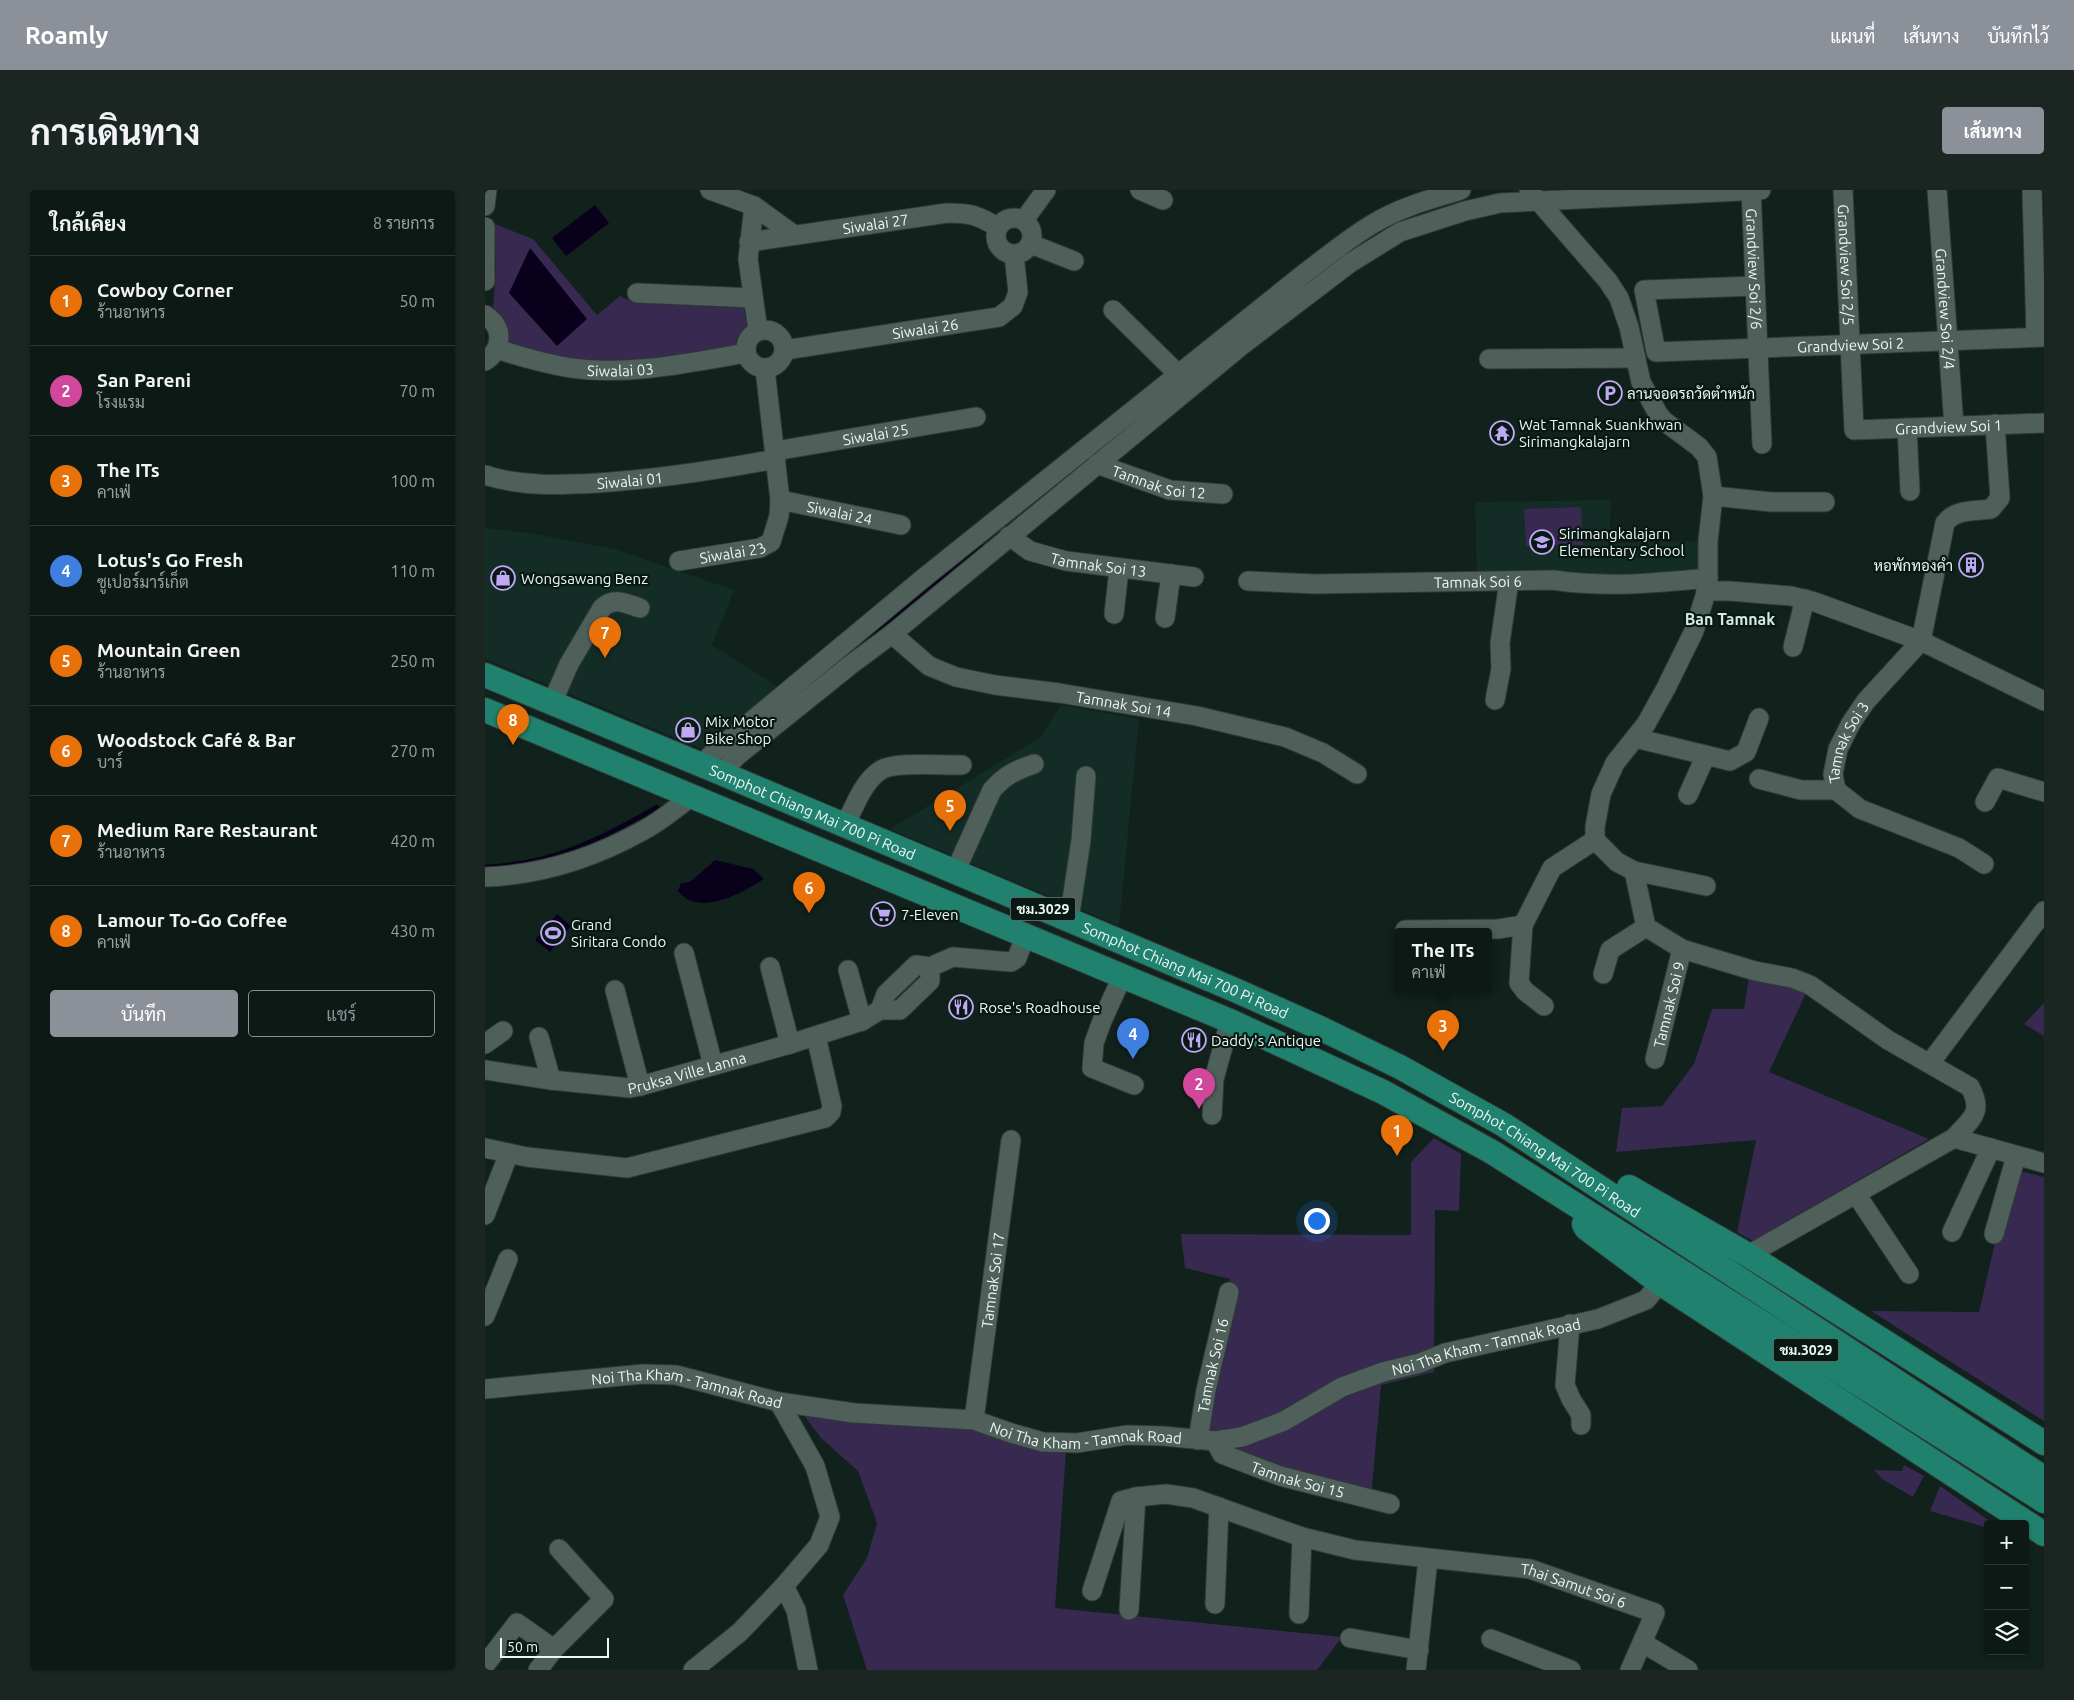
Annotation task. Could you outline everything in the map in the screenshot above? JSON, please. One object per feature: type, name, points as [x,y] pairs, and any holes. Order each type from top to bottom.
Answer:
[{"type":"main road","name":"Somphot Chiang Mai 700 Pi Road","points":[[485,675],[845,825],[1261,1002],[1400,1068],[1504,1125],[1584,1175],[2044,1478]]},
{"type":"main road","name":"Somphot Chiang Mai 700 Pi Road","points":[[485,710],[1229,1021],[1383,1092],[1492,1152],[2044,1501]]},
{"type":"main road","points":[[1584,1175],[1621,1183],[1748,1255],[2044,1443]]},
{"type":"main road","points":[[1568,1200],[1586,1228],[1660,1283],[2044,1534]]},
{"type":"street","points":[[485,206],[487,190]]},
{"type":"street","points":[[710,190],[754,206],[794,235]]},
{"type":"street","points":[[1024,220],[1046,190]]},
{"type":"street","points":[[1140,190],[1163,200]]},
{"type":"street","points":[[711,769],[745,750],[849,666],[892,634],[1009,536],[1178,374],[1305,273],[1387,216],[1419,203],[1461,190]]},
{"type":"street","name":"Grandview Soi 2/6","points":[[1751,190],[1762,444]]},
{"type":"street","points":[[711,769],[713,753],[900,598],[1087,463],[1350,262],[1400,232],[1482,207],[1534,195],[1761,190]]},
{"type":"street","name":"Grandview Soi 2/5","points":[[1843,190],[1854,430]]},
{"type":"street","name":"Grandview Soi 2/4","points":[[1937,190],[1954,426]]},
{"type":"street","points":[[2032,190],[2040,337]]},
{"type":"street","points":[[1534,195],[1608,281],[1619,298],[1629,327],[1641,382],[1657,414],[1663,421],[1699,447],[1707,457],[1713,496],[1708,541],[1707,585],[1693,631],[1667,688],[1646,724],[1615,763],[1601,794],[1595,827],[1595,840],[1617,862],[1634,871],[1706,886]]},
{"type":"street","points":[[754,206],[748,259],[758,331]]},
{"type":"street","name":"Siwalai 27","points":[[749,242],[947,213],[981,216],[997,227]]},
{"type":"street","points":[[1007,219],[1024,220],[1031,230],[1031,244],[1021,253],[1015,255],[1002,251],[995,240],[997,227],[1007,219]]},
{"type":"street","points":[[485,227],[485,281]]},
{"type":"street","points":[[1031,244],[1074,261]]},
{"type":"street","name":"Siwalai 26","points":[[785,350],[999,317],[1013,306],[1018,292],[1015,255]]},
{"type":"street","name":"Grandview Soi 2","points":[[1755,286],[1645,290],[1656,352],[2040,337]]},
{"type":"street","points":[[637,293],[753,298]]},
{"type":"street","points":[[1113,310],[1178,374]]},
{"type":"street","points":[[485,315],[494,322],[498,330],[499,339],[491,355]]},
{"type":"street","points":[[764,330],[775,333],[784,343],[785,350],[779,363],[765,369],[753,365],[746,354],[748,340],[758,331],[764,330]]},
{"type":"street","name":"Siwalai 03","points":[[491,355],[571,368],[617,370],[675,365],[746,354]]},
{"type":"street","points":[[1489,360],[1636,358]]},
{"type":"street","points":[[765,369],[780,500]]},
{"type":"street","name":"Siwalai 25","points":[[776,455],[976,416]]},
{"type":"street","name":"Grandview Soi 1","points":[[1854,430],[2044,423]]},
{"type":"street","points":[[1921,641],[1945,523],[1948,519],[1958,514],[1991,509],[2000,498],[1995,424]]},
{"type":"street","points":[[1907,428],[1910,491]]},
{"type":"street","name":"Siwalai 01","points":[[485,475],[499,479],[552,486],[621,481],[697,472],[776,455]]},
{"type":"street","name":"Tamnak Soi 12","points":[[1087,463],[1170,490],[1223,494]]},
{"type":"street","points":[[1713,496],[1771,502],[1825,502]]},
{"type":"street","name":"Siwalai 24","points":[[780,500],[901,525]]},
{"type":"street","name":"Siwalai 23","points":[[679,561],[760,548],[771,542],[779,516],[780,500]]},
{"type":"street","name":"Tamnak Soi 13","points":[[1009,536],[1030,551],[1066,561],[1119,569],[1193,576]]},
{"type":"street","points":[[1114,614],[1119,569]]},
{"type":"street","points":[[1165,618],[1171,574]]},
{"type":"street","name":"Tamnak Soi 6","points":[[1248,581],[1315,584],[1553,580],[1582,584],[1707,585],[1729,591],[1791,596],[1805,599],[1921,641],[2044,701]]},
{"type":"street","points":[[1495,700],[1501,669],[1500,643],[1509,581]]},
{"type":"street","points":[[1793,647],[1805,599]]},
{"type":"street","points":[[552,703],[569,664],[607,602],[619,601],[640,608]]},
{"type":"street","name":"Tamnak Soi 14","points":[[892,634],[929,666],[956,677],[995,685],[1059,693],[1197,716],[1285,737],[1323,753],[1357,774]]},
{"type":"street","name":"Tamnak Soi 3","points":[[1921,641],[1866,701],[1851,723],[1838,749],[1833,774],[1836,790],[1859,809],[1959,848],[1985,864]]},
{"type":"street","points":[[1635,738],[1731,761],[1746,752],[1759,718]]},
{"type":"street","points":[[1688,795],[1706,755]]},
{"type":"street","points":[[955,872],[991,790],[1001,779],[1033,764]]},
{"type":"street","points":[[845,825],[868,783],[881,770],[901,765],[962,765]]},
{"type":"street","points":[[1069,920],[1081,840],[1086,776]]},
{"type":"street","points":[[1985,802],[1999,778],[2044,792]]},
{"type":"street","points":[[1759,779],[1801,790],[1836,790]]},
{"type":"street","points":[[485,877],[555,866],[602,852],[646,829],[691,797]]},
{"type":"street","points":[[1544,1006],[1525,991],[1519,983],[1523,924],[1552,868],[1595,840]]},
{"type":"street","points":[[1634,871],[1646,927],[1682,949],[1755,971],[1792,978],[1810,985],[1888,1040],[1970,1087],[1976,1098],[1977,1109],[1972,1119],[1954,1138],[1748,1255]]},
{"type":"street","points":[[1930,1063],[2044,911]]},
{"type":"street","points":[[1492,929],[1523,924]]},
{"type":"street","points":[[1603,974],[1610,950],[1646,927]]},
{"type":"street","name":"Pruksa Ville Lanna","points":[[485,1071],[629,1088],[640,1086],[816,1036],[863,1021],[880,1010],[900,1010],[930,981],[930,967],[953,957],[1011,962],[1017,958],[1025,937]]},
{"type":"street","name":"Tamnak Soi 9","points":[[1655,1059],[1682,949]]},
{"type":"street","points":[[684,953],[713,1065]]},
{"type":"street","points":[[770,967],[790,1044]]},
{"type":"street","points":[[848,970],[863,1021]]},
{"type":"street","points":[[1122,977],[1094,1043],[1092,1068],[1134,1085]]},
{"type":"street","points":[[615,990],[640,1086]]},
{"type":"street","points":[[1212,1115],[1214,1079],[1229,1021]]},
{"type":"street","points":[[485,1044],[503,1031]]},
{"type":"street","points":[[485,1148],[527,1157],[627,1168],[825,1118],[831,1112],[832,1106],[816,1036]]},
{"type":"street","points":[[539,1037],[551,1080]]},
{"type":"street","points":[[1954,1138],[2044,1162]]},
{"type":"street","name":"Tamnak Soi 17","points":[[974,1420],[1011,1140]]},
{"type":"street","points":[[1952,1232],[1991,1148]]},
{"type":"street","points":[[485,1215],[509,1153]]},
{"type":"street","points":[[1994,1234],[2016,1156]]},
{"type":"street","points":[[1856,1194],[1909,1274]]},
{"type":"street","points":[[485,1316],[508,1259]]},
{"type":"street","name":"Noi Tha Kham - Tamnak Road","points":[[485,1389],[643,1374],[676,1375],[779,1402],[855,1413],[974,1420],[1011,1434],[1043,1442],[1077,1443],[1127,1435],[1163,1436],[1206,1441],[1242,1437],[1284,1421],[1342,1387],[1383,1372],[1420,1363],[1445,1353],[1598,1319],[1646,1300],[1660,1283]]},
{"type":"street","name":"Tamnak Soi 16","points":[[1206,1441],[1206,1390],[1229,1292]]},
{"type":"street","points":[[1570,1324],[1565,1385],[1581,1415],[1581,1425]]},
{"type":"street","points":[[693,1670],[740,1632],[784,1586],[819,1545],[830,1517],[815,1466],[779,1402]]},
{"type":"street","name":"Tamnak Soi 15","points":[[1206,1441],[1222,1454],[1280,1476],[1389,1504]]},
{"type":"street","points":[[1092,1591],[1121,1501],[1166,1494],[1193,1498],[1302,1537],[1355,1550],[1428,1559],[1416,1670]]},
{"type":"street","points":[[1129,1610],[1135,1498]]},
{"type":"street","points":[[1215,1604],[1219,1507]]},
{"type":"street","points":[[1299,1614],[1302,1537]]},
{"type":"street","points":[[538,1670],[554,1649],[604,1599],[559,1548]]},
{"type":"street","name":"Thai Samut Soi 6","points":[[1428,1559],[1530,1569],[1655,1614],[1630,1670]]},
{"type":"street","points":[[784,1586],[797,1610],[807,1670]]},
{"type":"street","points":[[485,1665],[517,1623],[554,1649]]},
{"type":"street","points":[[1350,1638],[1419,1650]]},
{"type":"street","points":[[1491,1639],[1571,1670]]},
{"type":"street","points":[[1643,1643],[1688,1670]]},
{"type":"shaded area","points":[[595,205],[609,223],[566,256],[552,238]]},
{"type":"shaded area","points":[[495,224],[533,239],[597,315],[620,296],[635,303],[744,308],[747,327],[739,335],[735,345],[633,360],[613,361],[572,358],[540,352],[509,343],[505,323],[493,308],[496,272]]},
{"type":"shaded area","points":[[530,248],[587,319],[557,346],[509,293]]},
{"type":"shaded area","name":"Sirimangkalajarn Elementary School","points":[[1611,500],[1609,543],[1708,541],[1704,581],[1477,582],[1475,502]]},
{"type":"shaded area","points":[[1581,507],[1583,545],[1526,546],[1524,509]]},
{"type":"shaded area","points":[[485,528],[529,533],[615,549],[734,590],[712,645],[778,687],[707,751],[485,659]]},
{"type":"shaded area","points":[[1061,705],[1139,719],[1119,926],[890,829],[1041,737]]},
{"type":"shaded area","points":[[715,860],[753,869],[764,879],[733,896],[709,903],[687,899],[678,891],[681,883],[690,882]]},
{"type":"shaded area","name":"Grand Siritara Condo","points":[[557,914],[571,926],[550,952],[535,940]]},
{"type":"shaded area","points":[[1749,978],[1807,991],[1769,1072],[1929,1139],[1753,1241],[1737,1232],[1756,1140],[1616,1152],[1622,1108],[1662,1106],[1694,1064],[1712,1009],[1744,1009]]},
{"type":"shaded area","points":[[2044,1003],[2044,1036],[2024,1024]]},
{"type":"shaded area","points":[[1434,1138],[1461,1154],[1459,1211],[1435,1210],[1434,1372],[1381,1385],[1371,1498],[1222,1456],[1205,1433],[1230,1279],[1185,1268],[1181,1234],[1411,1235],[1411,1162]]},
{"type":"shaded area","points":[[2012,1169],[2044,1177],[2044,1421],[1871,1311],[1979,1312]]},
{"type":"shaded area","points":[[800,1410],[967,1426],[1066,1451],[1055,1608],[1342,1637],[1317,1670],[867,1670],[843,1595],[867,1558],[877,1523],[858,1471],[821,1438]]},
{"type":"shaded area","points":[[1904,1465],[1924,1476],[1913,1497],[1882,1479],[1874,1470],[1902,1471]]},
{"type":"shaded area","points":[[1940,1486],[1988,1520],[1984,1520],[1984,1527],[1930,1511]]},
{"type":"waterway","points":[[1356,249],[1373,237],[1383,233]]},
{"type":"waterway","points":[[793,698],[983,547]]},
{"type":"waterway","points":[[485,867],[532,861],[574,848],[595,840],[657,807]]},
{"type":"place","name":"ลานจอดรถวัดตำหนัก","points":[[1610,393]]},
{"type":"place","name":"Wat Tamnak Suankhwan Sirimangkalajarn","points":[[1502,433]]},
{"type":"place","name":"Sirimangkalajarn Elementary School","points":[[1542,542]]},
{"type":"place","name":"หอพักทองคำ","points":[[1971,565]]},
{"type":"place","name":"Wongsawang Benz","points":[[503,578]]},
{"type":"place","name":"Medium Rare Restaurant","points":[[605,658]]},
{"type":"place","name":"Mix Motor Bike Shop","points":[[688,730]]},
{"type":"place","name":"Lamour To-Go Coffee","points":[[513,745]]},
{"type":"place","name":"Mountain Green","points":[[950,831]]},
{"type":"place","name":"Woodstock Café & Bar","points":[[809,913]]},
{"type":"place","name":"7-Eleven","points":[[883,914]]},
{"type":"place","name":"Grand Siritara Condo","points":[[553,933]]},
{"type":"place","name":"Rose's Roadhouse","points":[[961,1007]]},
{"type":"place","name":"Daddy's Antique","points":[[1194,1040]]},
{"type":"place","name":"The ITs","points":[[1443,1051]]},
{"type":"place","name":"Lotus's Go Fresh","points":[[1133,1059]]},
{"type":"place","name":"San Pareni","points":[[1199,1109]]},
{"type":"place","name":"Cowboy Corner","points":[[1397,1156]]},
{"type":"district","name":"Ban Tamnak","points":[[1730,619]]}]
